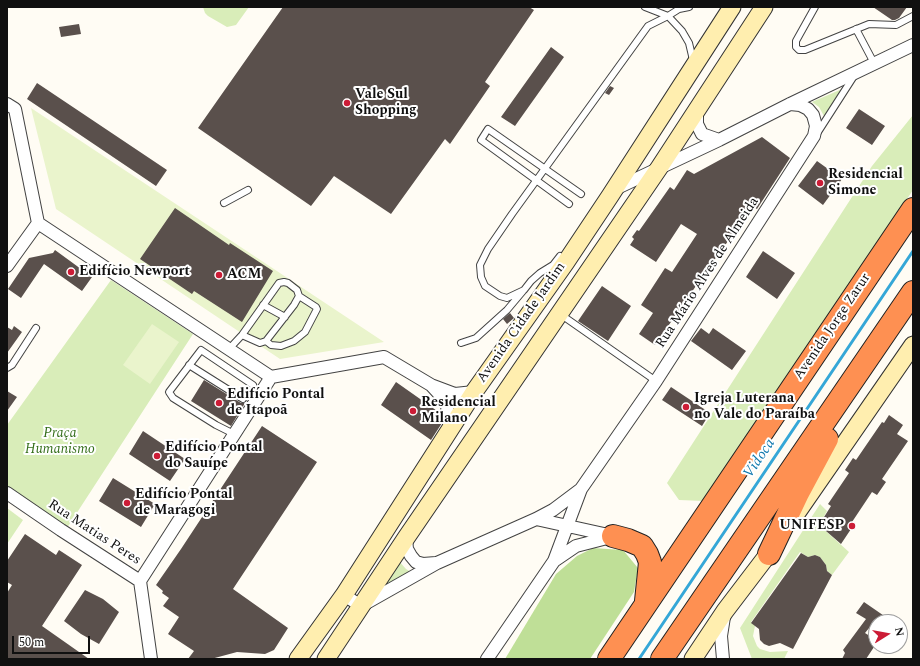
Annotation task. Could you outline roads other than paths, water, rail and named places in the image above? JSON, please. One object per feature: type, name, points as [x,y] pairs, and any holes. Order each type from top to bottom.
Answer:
[{"type":"highway","name":"Avenida Jorge Zarur","points":[[609,659],[913,209]]},
{"type":"highway","points":[[769,554],[798,493],[854,391],[911,295]]},
{"type":"highway","points":[[662,659],[911,295]]},
{"type":"highway","points":[[613,536],[642,546],[647,554],[650,562],[650,572],[646,604]]},
{"type":"main road","name":"Avenida Cidade Jardim","points":[[298,659],[344,594],[474,392],[566,262],[612,193],[732,7]]},
{"type":"main road","name":"Avenida Cidade Jardim","points":[[326,659],[406,538],[659,168],[764,7]]},
{"type":"main road","points":[[693,659],[725,611],[769,554],[913,345]]},
{"type":"street","points":[[612,193],[659,168],[720,140],[857,71],[913,45]]},
{"type":"street","points":[[7,104],[15,109],[38,223],[271,377],[384,357],[431,385],[454,394],[474,392]]},
{"type":"street","points":[[790,104],[800,105],[808,109],[813,115],[816,126],[814,136]]},
{"type":"street","points":[[697,109],[697,124],[702,134],[720,140]]},
{"type":"street","name":"Rua Mário Alves de Almeida","points":[[581,489],[656,381],[814,136]]},
{"type":"street","points":[[7,266],[38,223]]},
{"type":"street","points":[[140,581],[271,377]]},
{"type":"street","points":[[431,385],[442,397],[447,406],[450,428]]},
{"type":"street","points":[[344,594],[361,606],[437,563],[553,510],[581,489]]},
{"type":"street","points":[[487,659],[554,561],[581,489]]},
{"type":"street","name":"Rua Matias Peres","points":[[7,493],[54,526],[140,581],[151,659]]},
{"type":"street","points":[[536,519],[613,536]]},
{"type":"street","points":[[554,561],[576,546],[613,536]]},
{"type":"street","points":[[406,538],[407,549],[416,562],[423,564],[437,563]]},
{"type":"street","points":[[723,659],[721,636],[725,611]]},
{"type":"lane","points":[[645,7],[668,16],[682,31],[689,43],[694,66]]},
{"type":"lane","points":[[524,290],[506,298],[500,296],[485,286],[481,277],[480,265],[488,249],[648,26],[679,9],[689,7]]},
{"type":"lane","points":[[815,7],[796,41],[796,47],[799,50],[805,50],[869,24],[896,25],[913,16]]},
{"type":"lane","points":[[856,29],[874,63]]},
{"type":"lane","name":"Rua Mário Alves de Almeida","points":[[814,136],[857,71]]},
{"type":"lane","points":[[569,204],[481,140],[488,129],[581,194]]},
{"type":"lane","points":[[224,203],[248,190]]},
{"type":"lane","points":[[576,235],[589,217],[612,193]]},
{"type":"lane","points":[[461,343],[476,338],[507,310],[535,277],[553,265],[562,253]]},
{"type":"lane","points":[[229,349],[242,335],[279,283],[288,282],[294,286],[297,290],[298,296],[285,317],[266,341],[260,343],[242,335]]},
{"type":"lane","points":[[266,341],[271,345],[281,346],[294,341],[305,332],[317,308],[298,296]]},
{"type":"lane","points":[[262,305],[285,317]]},
{"type":"lane","points":[[559,313],[656,381]]},
{"type":"lane","points":[[7,368],[12,366],[36,328]]},
{"type":"lane","points":[[234,434],[216,425],[173,398],[169,392],[201,350],[253,385]]},
{"type":"lane","points":[[189,365],[243,399]]},
{"type":"waterway","name":"Vidoca","points":[[639,659],[913,251]]},
{"type":"place","name":"Vale Sul Shopping","points":[[347,103]]},
{"type":"place","name":"Residencial Simone","points":[[820,183]]},
{"type":"place","name":"Edifício Newport","points":[[71,272]]},
{"type":"place","name":"ACM","points":[[219,275]]},
{"type":"place","name":"Edifício Pontal de Itapoã","points":[[219,403]]},
{"type":"place","name":"Igreja Luterana no Vale do Paraíba","points":[[686,407]]},
{"type":"place","name":"Residencial Milano","points":[[413,411]]},
{"type":"place","name":"Edifício Pontal do Sauípe","points":[[157,456]]},
{"type":"place","name":"Edifício Pontal de Maragogi","points":[[127,503]]},
{"type":"place","name":"UNIFESP","points":[[852,526]]},
{"type":"park label","name":"Praça Humanismo","points":[[60,442]]}]
